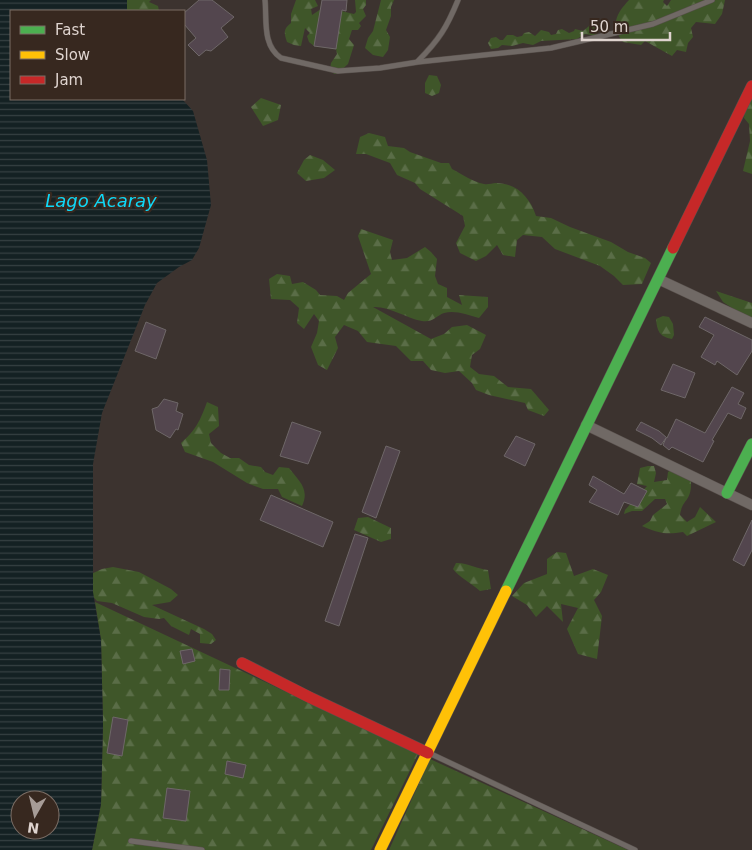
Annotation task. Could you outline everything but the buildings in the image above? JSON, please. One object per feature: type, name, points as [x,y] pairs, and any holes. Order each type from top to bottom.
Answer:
[{"type":"street","points":[[380,850],[752,86]]},
{"type":"street","points":[[658,278],[752,323]]},
{"type":"street","points":[[586,425],[752,505]]},
{"type":"street","points":[[727,493],[752,444]]},
{"type":"street","points":[[242,662],[312,698],[428,753]]},
{"type":"lane","points":[[265,0],[267,33],[271,48],[281,58],[338,71],[380,68],[418,62],[550,48],[652,24],[712,0]]},
{"type":"lane","points":[[418,62],[437,42],[458,0]]},
{"type":"lane","points":[[428,753],[635,850]]},
{"type":"lane","points":[[131,841],[202,850]]},
{"type":"green space","points":[[124,0],[151,0],[149,2],[158,6],[159,10],[122,10]]},
{"type":"green space","points":[[296,0],[315,0],[318,6],[311,9],[312,15],[324,7],[354,14],[356,12],[355,0],[366,0],[366,5],[363,9],[366,16],[359,23],[361,26],[358,30],[352,30],[349,39],[354,45],[348,64],[337,74],[334,74],[330,69],[331,63],[337,54],[336,49],[314,46],[309,42],[307,36],[310,33],[305,28],[301,46],[287,42],[285,31],[291,23],[291,14]]},
{"type":"green space","points":[[381,0],[394,0],[386,30],[390,37],[388,50],[383,57],[373,55],[365,48],[368,38],[373,31]]},
{"type":"green space","points":[[629,0],[664,0],[663,2],[667,6],[671,0],[725,0],[722,14],[715,24],[696,22],[691,28],[693,37],[688,43],[686,52],[677,50],[672,56],[645,41],[641,45],[623,42],[617,30],[616,20]]},
{"type":"green space","points":[[594,22],[600,24],[596,36],[585,34],[577,39],[541,41],[533,45],[523,43],[512,46],[502,45],[491,49],[488,43],[491,38],[496,37],[503,40],[507,35],[517,37],[529,32],[535,36],[541,30],[549,32],[551,35],[556,34],[558,30],[562,29],[569,33],[575,29],[583,31]]},
{"type":"green space","points":[[429,75],[437,76],[441,85],[439,93],[432,96],[425,93],[425,83]]},
{"type":"green space","points":[[752,92],[752,174],[743,171],[750,141],[749,124],[744,118],[746,104]]},
{"type":"green space","points":[[261,98],[281,105],[278,120],[263,126],[251,107]]},
{"type":"green space","points":[[369,133],[385,137],[388,146],[404,148],[441,163],[449,163],[452,169],[476,182],[510,185],[526,197],[536,216],[551,218],[645,258],[651,263],[642,284],[623,285],[600,266],[555,249],[542,237],[523,235],[517,240],[515,257],[503,255],[497,245],[486,256],[476,261],[460,253],[456,243],[465,226],[463,216],[420,189],[415,183],[397,175],[390,163],[366,154],[356,154],[360,137]]},
{"type":"green space","points":[[310,155],[323,160],[335,170],[324,178],[306,181],[297,173],[304,160]]},
{"type":"green space","points":[[361,229],[393,240],[390,252],[392,260],[407,258],[425,247],[437,259],[435,276],[438,284],[447,288],[447,297],[462,305],[459,295],[488,297],[488,307],[479,318],[462,313],[448,312],[431,320],[422,321],[385,308],[373,307],[431,339],[444,334],[452,327],[467,325],[486,335],[480,349],[472,355],[470,367],[479,374],[494,376],[508,387],[531,389],[549,410],[544,416],[528,410],[525,403],[476,390],[472,383],[459,371],[445,373],[431,370],[423,361],[411,361],[396,346],[367,342],[358,331],[344,325],[335,337],[338,348],[327,370],[318,365],[311,347],[317,333],[319,321],[314,314],[304,329],[297,323],[299,308],[290,300],[271,299],[269,279],[277,274],[290,276],[292,284],[303,282],[316,290],[320,295],[337,296],[344,300],[348,293],[371,274],[358,236]]},
{"type":"green space","points":[[716,291],[752,303],[752,321],[723,302]]},
{"type":"green space","points":[[663,316],[669,317],[673,324],[674,335],[672,339],[664,337],[658,330],[656,319]]},
{"type":"green space","points":[[207,402],[218,407],[219,426],[209,434],[211,443],[221,453],[230,458],[239,458],[249,465],[261,467],[265,472],[273,475],[279,467],[289,468],[300,481],[304,490],[305,495],[302,506],[282,497],[278,489],[263,489],[247,483],[213,462],[185,452],[181,443],[197,425]]},
{"type":"green space","points":[[654,466],[656,473],[654,482],[667,480],[668,472],[672,469],[691,481],[690,493],[680,515],[687,522],[695,517],[700,507],[716,522],[687,536],[683,532],[662,533],[642,526],[650,521],[653,515],[667,504],[665,499],[655,499],[642,511],[632,511],[624,514],[625,510],[647,486],[637,484],[640,468]]},
{"type":"green space","points":[[368,517],[391,528],[391,539],[381,542],[354,530],[358,518]]},
{"type":"green space","points":[[557,552],[566,553],[574,576],[593,569],[608,575],[601,592],[594,600],[602,616],[597,659],[578,654],[567,629],[578,608],[561,604],[563,622],[547,606],[536,617],[527,605],[512,596],[524,583],[547,574],[547,559]]},
{"type":"green space","points":[[456,563],[488,570],[491,589],[480,591],[455,572],[453,569]]},
{"type":"green space","points":[[113,567],[139,572],[171,589],[178,595],[170,602],[152,605],[204,629],[212,634],[216,640],[211,644],[200,643],[200,634],[191,629],[189,635],[171,626],[164,618],[144,617],[112,603],[97,601],[89,592],[89,575],[102,569]]},
{"type":"green space","points":[[95,602],[418,754],[371,850],[92,850],[101,804],[103,724],[101,640]]},
{"type":"green space","points":[[430,759],[628,850],[389,850]]},
{"type":"water","name":"Lago Acaray","points":[[0,0],[127,0],[127,10],[10,10],[10,100],[183,100],[193,111],[207,160],[211,205],[199,248],[192,260],[157,283],[145,305],[102,413],[93,464],[93,592],[101,640],[103,724],[101,804],[92,850],[0,850]]},
{"type":"traffic: fast","points":[[506,591],[673,248]]},
{"type":"traffic: fast","points":[[727,493],[752,444]]},
{"type":"traffic: slow","points":[[380,850],[506,591]]},
{"type":"traffic: jam","points":[[673,248],[752,86]]},
{"type":"traffic: jam","points":[[242,663],[428,753]]}]
